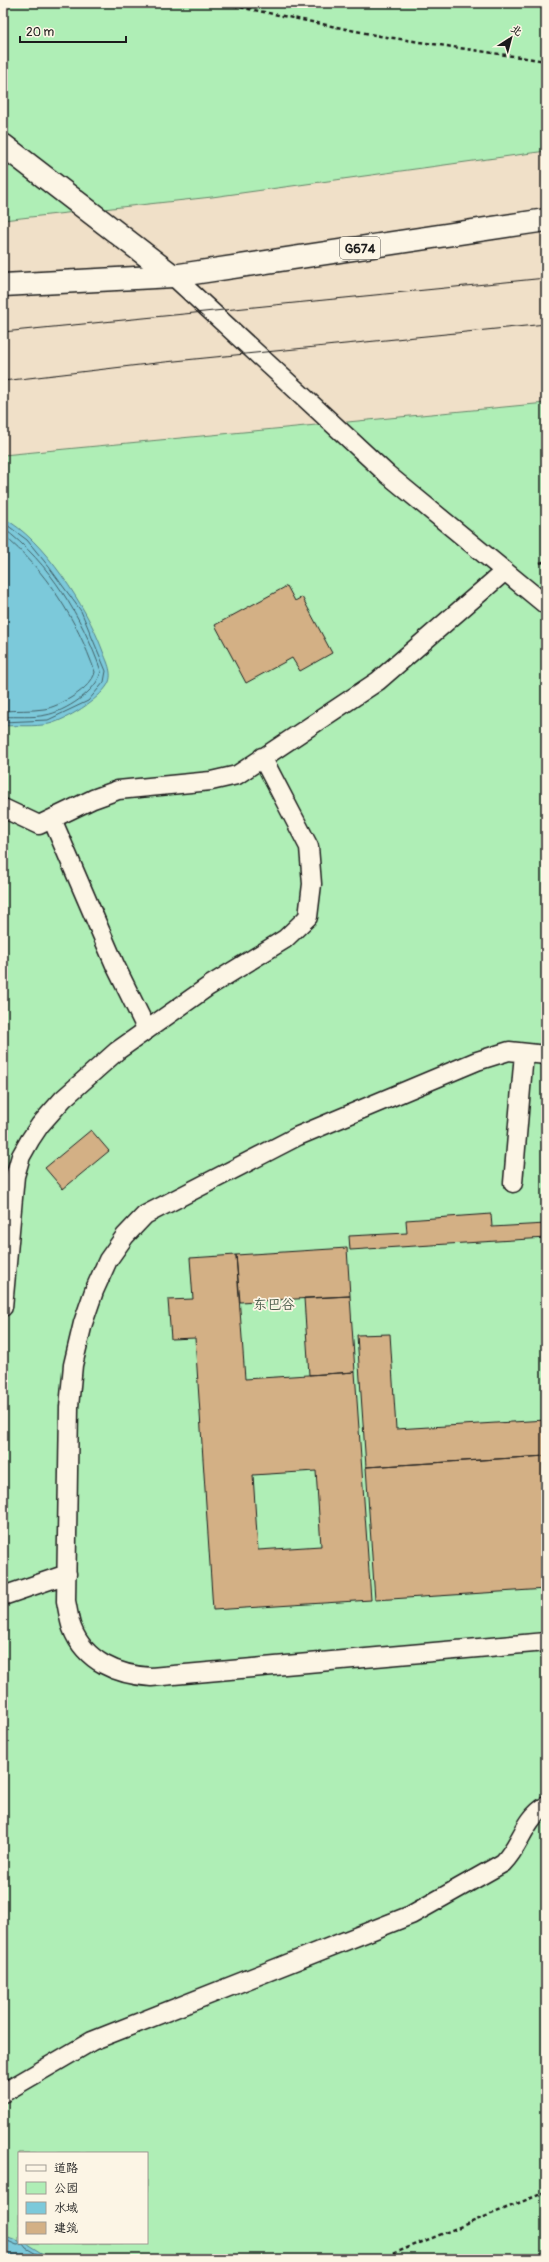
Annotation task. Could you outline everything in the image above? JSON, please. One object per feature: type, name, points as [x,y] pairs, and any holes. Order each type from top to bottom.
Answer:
[{"type":"main road","points":[[3,146],[173,276]]},
{"type":"main road","name":"G674","points":[[3,285],[173,276],[546,220]]},
{"type":"lane","points":[[173,276],[387,474],[546,605]]},
{"type":"lane","points":[[3,808],[40,825],[93,799],[118,790],[211,781],[237,774],[378,681],[505,571]]},
{"type":"lane","points":[[3,1307],[15,1176],[21,1156],[40,1125],[63,1099],[117,1051],[209,986],[285,939],[308,917],[312,884],[309,847],[262,757]]},
{"type":"lane","points":[[52,819],[115,965],[147,1030]]},
{"type":"lane","points":[[546,1055],[509,1051],[477,1061],[298,1136],[145,1215],[125,1236],[108,1260],[94,1291],[83,1323],[73,1365],[69,1407],[66,1601],[72,1627],[78,1640],[100,1663],[116,1671],[133,1676],[151,1677],[546,1642]]},
{"type":"lane","points":[[513,1183],[524,1053]]},
{"type":"lane","points":[[3,1596],[67,1574]]},
{"type":"lane","points":[[3,2093],[92,2041],[411,1915],[503,1863],[512,1854],[530,1818],[546,1806]]},
{"type":"path","points":[[220,3],[380,36],[546,61]]},
{"type":"path","points":[[380,2259],[546,2192]]},
{"type":"green space","points":[[3,3],[546,3],[546,151],[212,197],[3,220]]},
{"type":"green space","name":"东巴谷","points":[[546,403],[546,2259],[3,2259],[3,455]]},
{"type":"water","points":[[3,518],[33,541],[48,557],[62,576],[86,614],[95,632],[110,671],[110,680],[108,684],[104,690],[90,703],[73,714],[49,724],[3,726]]},
{"type":"water","points":[[3,2235],[18,2241],[18,2244],[27,2244],[51,2259],[3,2259]]},
{"type":"building","points":[[287,586],[295,601],[302,597],[332,653],[300,671],[292,658],[246,683],[215,625]]},
{"type":"building","points":[[91,1130],[109,1151],[63,1189],[45,1168]]},
{"type":"building","points":[[491,1214],[492,1227],[546,1224],[546,1238],[350,1250],[349,1236],[407,1233],[406,1220]]},
{"type":"building","points":[[347,1248],[350,1296],[240,1302],[236,1255]]},
{"type":"building","points":[[236,1255],[245,1379],[355,1372],[371,1600],[213,1610],[195,1338],[171,1339],[168,1300],[193,1299],[190,1258]],"holes":[[[316,1471],[321,1546],[258,1550],[253,1475]]]},
{"type":"building","points":[[350,1296],[355,1372],[309,1375],[304,1298]]},
{"type":"building","points":[[390,1334],[396,1429],[546,1420],[546,1456],[366,1467],[357,1335]]},
{"type":"building","points":[[546,1456],[546,1589],[375,1600],[366,1467]]},
{"type":"tram line","points":[[3,332],[546,278]]},
{"type":"tram line","points":[[3,381],[165,362],[546,324]]}]
